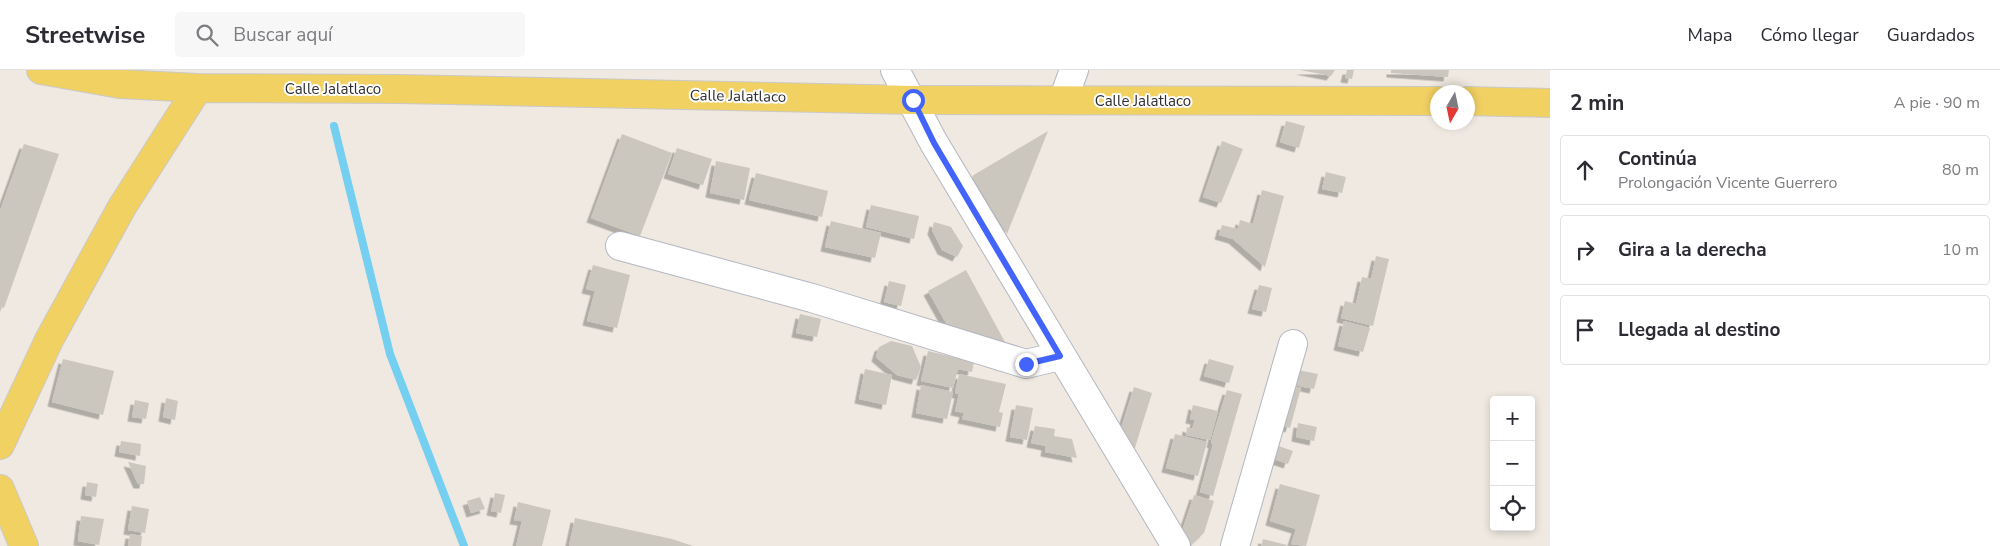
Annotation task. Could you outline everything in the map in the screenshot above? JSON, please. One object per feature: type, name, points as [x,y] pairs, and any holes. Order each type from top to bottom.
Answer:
[{"type":"main road","name":"Calle Jalatlaco","points":[[41,70],[120,84],[198,88],[275,79],[913,100],[1430,101]]},
{"type":"main road","points":[[0,445],[49,340],[122,206],[198,88]]},
{"type":"main road","points":[[1475,101],[1550,103]]},
{"type":"main road","points":[[0,489],[24,546]]},
{"type":"street","points":[[895,70],[913,100],[934,143],[1060,356],[1176,546]]},
{"type":"street","points":[[1063,100],[1074,70]]},
{"type":"street","points":[[620,246],[812,298],[1026,364],[1060,356]]},
{"type":"street","points":[[1235,546],[1293,344]]},
{"type":"building","points":[[1300,70],[1335,70],[1331,76]]},
{"type":"building","points":[[1347,70],[1354,70],[1352,79],[1345,78]]},
{"type":"building","points":[[1391,70],[1449,70],[1448,77],[1391,73]]},
{"type":"building","points":[[1286,121],[1305,126],[1299,148],[1280,142]]},
{"type":"building","points":[[1048,131],[1007,234],[972,176]]},
{"type":"building","points":[[622,134],[672,153],[640,236],[591,218]]},
{"type":"building","points":[[1222,141],[1243,149],[1221,203],[1203,197]]},
{"type":"building","points":[[24,144],[59,154],[4,308],[0,307],[0,211]]},
{"type":"building","points":[[677,148],[712,159],[703,185],[668,174]]},
{"type":"building","points":[[716,161],[750,168],[744,200],[710,193]]},
{"type":"building","points":[[1326,172],[1346,177],[1342,193],[1322,189]]},
{"type":"building","points":[[756,173],[828,191],[822,217],[749,200]]},
{"type":"building","points":[[1262,190],[1284,196],[1265,267],[1233,239],[1219,235],[1222,225],[1238,229],[1240,220],[1253,224]]},
{"type":"building","points":[[871,205],[919,216],[914,239],[866,227]]},
{"type":"building","points":[[831,221],[881,233],[875,258],[825,247]]},
{"type":"building","points":[[934,222],[951,227],[963,246],[957,257],[942,250],[932,230]]},
{"type":"building","points":[[1376,256],[1389,259],[1373,326],[1341,318],[1345,301],[1356,304],[1362,277],[1371,279]]},
{"type":"building","points":[[593,265],[630,275],[617,328],[587,321],[595,291],[586,289]]},
{"type":"building","points":[[966,270],[1006,344],[950,330],[928,291]]},
{"type":"building","points":[[889,281],[906,285],[901,306],[884,302]]},
{"type":"building","points":[[1259,285],[1272,288],[1266,312],[1252,309]]},
{"type":"building","points":[[800,314],[821,319],[817,337],[796,333]]},
{"type":"building","points":[[1344,321],[1370,328],[1363,352],[1338,346]]},
{"type":"building","points":[[891,341],[912,346],[921,367],[916,380],[897,375],[876,357],[879,347]]},
{"type":"building","points":[[928,351],[974,362],[972,372],[958,369],[953,388],[921,381]]},
{"type":"building","points":[[63,359],[114,371],[103,415],[52,402]]},
{"type":"building","points":[[1209,359],[1234,366],[1229,383],[1204,376]]},
{"type":"building","points":[[865,369],[892,375],[886,405],[859,399]]},
{"type":"building","points":[[1298,370],[1318,374],[1314,389],[1295,385]]},
{"type":"building","points":[[959,374],[1006,384],[999,412],[1003,413],[1000,427],[962,419],[964,413],[955,411],[959,394],[955,393]]},
{"type":"building","points":[[1285,384],[1301,388],[1290,428],[1275,423]]},
{"type":"building","points":[[921,385],[953,392],[947,419],[916,413]]},
{"type":"building","points":[[1134,387],[1152,393],[1133,454],[1119,435]]},
{"type":"building","points":[[1227,390],[1242,394],[1213,496],[1200,492],[1213,444],[1211,443],[1213,435]]},
{"type":"building","points":[[166,398],[178,401],[175,420],[163,417]]},
{"type":"building","points":[[135,400],[149,403],[146,419],[132,417]]},
{"type":"building","points":[[1016,405],[1033,408],[1027,440],[1010,437]]},
{"type":"building","points":[[1193,405],[1218,411],[1210,440],[1186,435],[1187,427],[1192,429],[1195,420],[1190,419]]},
{"type":"building","points":[[1298,423],[1317,427],[1314,441],[1296,437]]},
{"type":"building","points":[[1035,426],[1055,429],[1054,436],[1072,439],[1077,458],[1045,452],[1046,446],[1031,443]]},
{"type":"building","points":[[1175,434],[1207,442],[1198,476],[1166,468]]},
{"type":"building","points":[[121,441],[141,444],[140,456],[119,452]]},
{"type":"building","points":[[1270,443],[1293,451],[1288,464],[1265,456]]},
{"type":"building","points":[[128,462],[146,466],[144,484],[138,484]]},
{"type":"building","points":[[87,482],[98,484],[96,497],[85,495]]},
{"type":"building","points":[[1280,484],[1320,495],[1306,546],[1291,544],[1296,529],[1270,521]]},
{"type":"building","points":[[495,493],[505,495],[501,513],[491,511]]},
{"type":"building","points":[[1194,495],[1214,501],[1204,533],[1192,544],[1181,534]]},
{"type":"building","points":[[480,497],[485,509],[471,513],[467,501]]},
{"type":"building","points":[[518,502],[551,510],[542,546],[516,546],[522,521],[514,520]]},
{"type":"building","points":[[132,506],[149,509],[145,533],[128,530]]},
{"type":"building","points":[[81,516],[104,519],[99,545],[78,541]]},
{"type":"building","points":[[575,518],[672,539],[693,546],[569,546]]},
{"type":"building","points":[[130,534],[142,536],[141,546],[128,546]]},
{"type":"building","points":[[1263,539],[1287,545],[1261,546]]},
{"type":"waterway","points":[[334,126],[390,354],[464,546]]},
{"type":"route","points":[[913,100],[934,143],[1060,356],[1026,364]]}]
